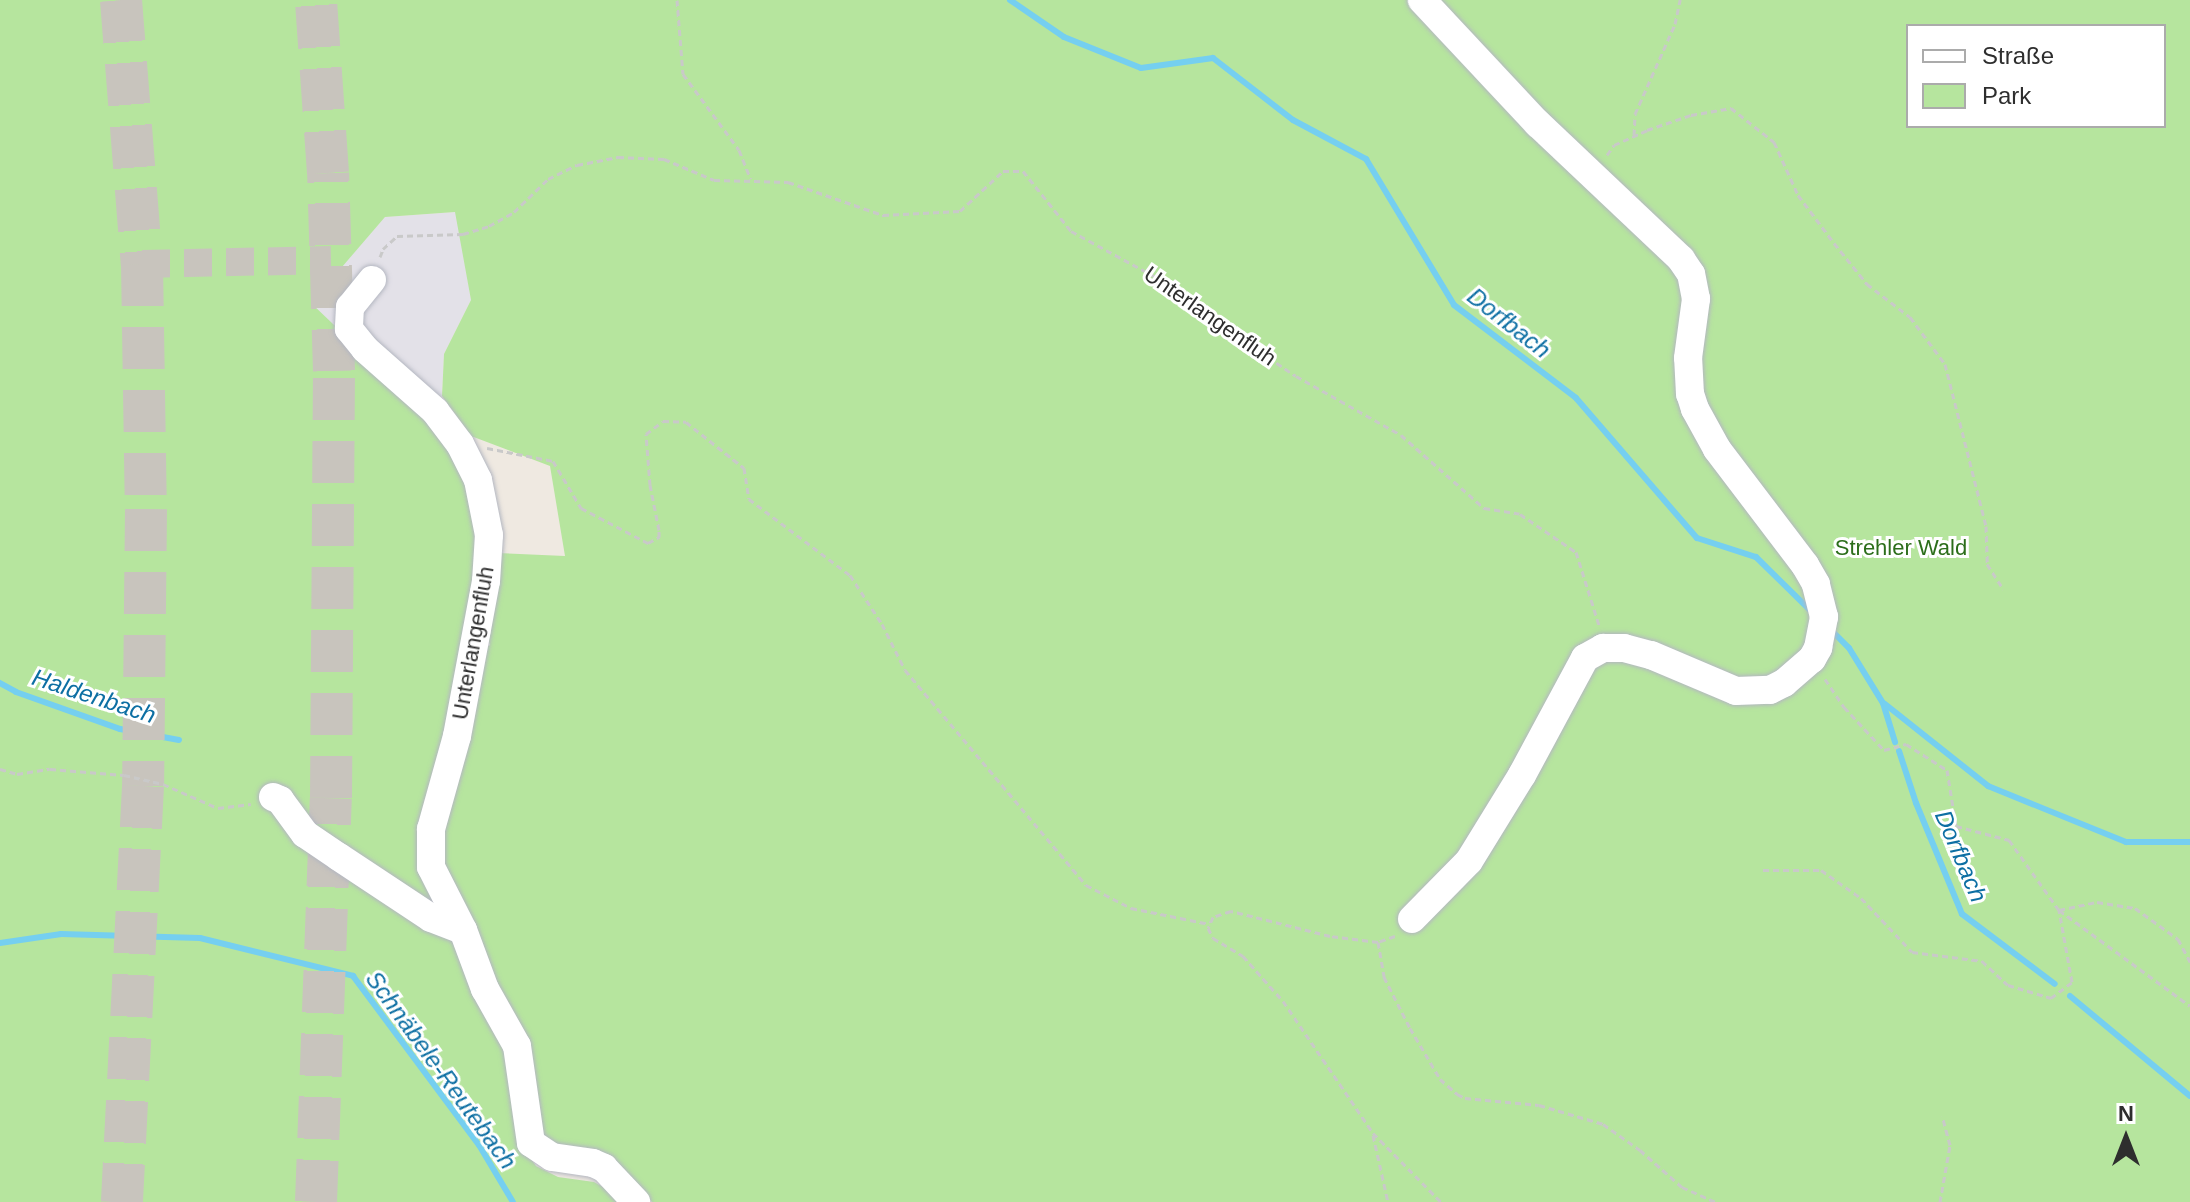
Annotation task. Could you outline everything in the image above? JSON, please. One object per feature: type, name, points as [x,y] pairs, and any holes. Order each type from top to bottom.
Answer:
[{"type":"street","points":[[1412,919],[1464,869],[1522,775],[1585,658],[1603,648],[1624,648],[1651,655],[1736,691],[1752,692],[1784,683],[1812,659],[1823,624],[1816,584],[1805,565],[1717,449],[1695,409],[1688,378],[1696,299],[1691,274],[1658,233],[1517,102],[1422,0]]},
{"type":"street","name":"Unterlangenfluh","points":[[372,280],[350,307],[349,329],[365,349],[435,411],[460,444],[484,499],[489,535],[486,581],[457,736],[434,811],[429,854],[436,880],[463,930],[485,989],[517,1046],[531,1143],[552,1157],[593,1163],[604,1168],[636,1202]]},
{"type":"street","points":[[273,797],[280,800],[305,834],[316,842],[431,918],[463,930]]},
{"type":"path","points":[[677,0],[683,74],[739,150],[751,179]]},
{"type":"path","points":[[1634,136],[1640,100],[1675,24],[1680,0]]},
{"type":"path","points":[[1593,174],[1614,145],[1691,115],[1731,108],[1774,142],[1798,195],[1834,243],[1867,284],[1910,317],[1945,364],[1969,445],[1986,526],[1987,564],[2003,589]]},
{"type":"path","name":"Unterlangenfluh","points":[[372,280],[383,249],[397,236],[475,232],[502,221],[548,179],[577,165],[618,157],[664,159],[714,180],[736,183],[751,179],[788,182],[883,215],[960,211],[1003,171],[1023,171],[1071,231],[1185,293],[1235,335],[1296,376],[1401,435],[1484,508],[1520,514],[1576,552],[1603,648]]},
{"type":"path","points":[[460,444],[531,454],[553,461],[581,508],[648,543],[659,537],[659,530],[650,485],[646,434],[663,421],[686,422],[744,468],[749,499],[850,575],[882,624],[905,670],[1086,885],[1131,908],[1209,924]]},
{"type":"path","points":[[1812,659],[1844,707],[1884,750],[1906,744],[1947,770],[1956,826],[2009,840],[2059,910],[2190,1006]]},
{"type":"path","points":[[0,769],[17,774],[50,769],[124,775],[163,784],[218,808],[231,809],[273,797]]},
{"type":"path","points":[[1763,870],[1821,870],[1861,898],[1912,952],[1982,961],[2008,985],[2051,998],[2072,982],[2059,910]]},
{"type":"path","points":[[2059,910],[2097,902],[2135,908],[2178,939],[2190,962]]},
{"type":"path","points":[[1209,924],[1216,914],[1237,912],[1313,933],[1378,942],[1398,934],[1412,919]]},
{"type":"path","points":[[1209,924],[1213,938],[1243,956],[1283,1001],[1373,1133],[1441,1202]]},
{"type":"path","points":[[1378,942],[1384,977],[1410,1028],[1440,1079],[1457,1094],[1479,1100],[1539,1105],[1603,1124],[1640,1150],[1682,1187],[1715,1202]]},
{"type":"path","points":[[1940,1202],[1950,1145],[1942,1116]]},
{"type":"path","points":[[1373,1133],[1388,1202]]},
{"type":"shaded area","points":[[456,212],[471,300],[444,354],[442,396],[403,392],[310,303],[385,217]]},
{"type":"green space","name":"Strehler Wald","points":[[0,0],[2190,0],[2190,1202],[652,1202],[643,1192],[565,1164],[547,1150],[515,1025],[490,992],[467,913],[445,877],[436,851],[480,652],[490,645],[484,618],[496,553],[565,556],[550,466],[471,436],[442,396],[444,354],[471,300],[455,212],[385,217],[311,303],[420,407],[445,437],[465,474],[473,511],[476,560],[473,607],[449,744],[426,817],[419,858],[443,903],[441,908],[425,903],[349,857],[326,861],[462,945],[494,1030],[509,1037],[527,1153],[536,1166],[558,1177],[594,1182],[630,1202],[0,1202]]},
{"type":"waterway","name":"Dorfbach","points":[[1010,0],[1064,37],[1141,68],[1213,58],[1293,120],[1366,159],[1454,305],[1576,398],[1697,538],[1756,557],[1813,613]]},
{"type":"waterway","name":"Dorfbach","points":[[1830,629],[1849,648],[1883,703],[1895,742]]},
{"type":"waterway","name":"Haldenbach","points":[[0,683],[16,692],[120,729],[179,740]]},
{"type":"waterway","points":[[1885,704],[1988,786],[2126,842],[2190,842]]},
{"type":"waterway","name":"Dorfbach","points":[[1899,751],[1916,803],[1962,914],[2055,984]]},
{"type":"waterway","name":"Schnäbele-Reutebach","points":[[0,943],[61,934],[200,938],[353,976],[479,1145],[513,1202]]},
{"type":"waterway","name":"Dorfbach","points":[[2070,996],[2190,1096]]},
{"type":"tunnel","points":[[121,0],[142,264],[146,509],[143,786],[122,1202]]},
{"type":"tunnel","points":[[316,0],[328,173],[334,371],[331,798],[316,1202]]},
{"type":"tunnel","points":[[142,264],[331,260]]}]
